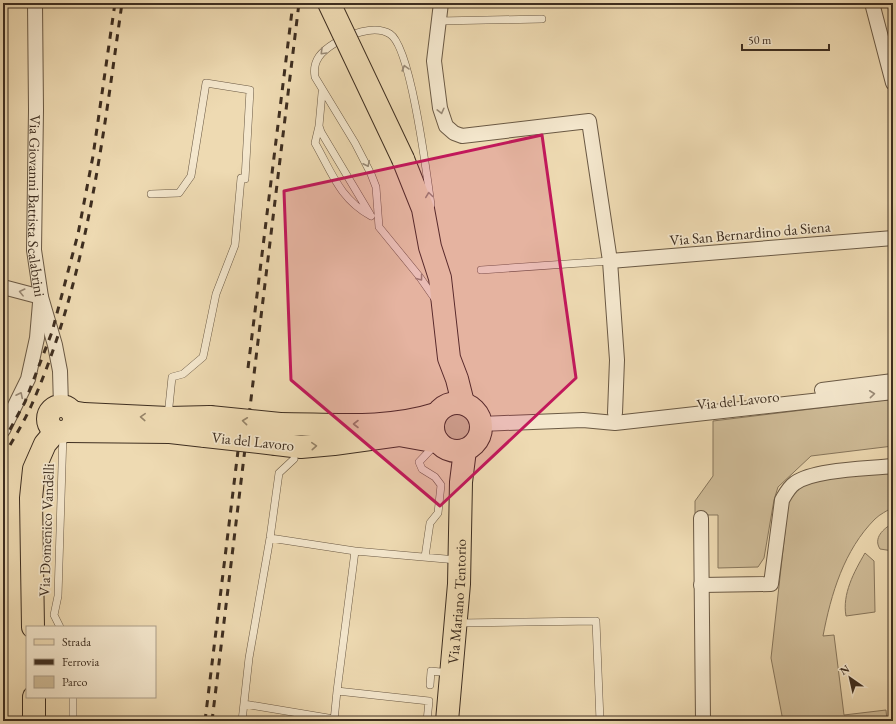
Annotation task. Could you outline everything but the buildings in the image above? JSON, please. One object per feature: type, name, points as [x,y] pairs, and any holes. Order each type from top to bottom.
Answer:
[{"type":"main road","points":[[329,3],[403,159],[423,209],[430,248],[440,278],[449,358],[457,379],[448,407],[432,428],[451,448],[477,440],[481,424],[475,411],[448,407]]},
{"type":"main road","name":"Via del Lavoro","points":[[61,422],[84,414],[168,418],[208,427],[278,434],[419,420],[448,407]]},
{"type":"main road","points":[[33,626],[31,498],[34,469],[45,444],[61,422]]},
{"type":"main road","name":"Via del Lavoro","points":[[61,422],[170,432],[208,427]]},
{"type":"main road","name":"Via del Lavoro","points":[[278,434],[300,447],[399,435],[451,448]]},
{"type":"main road","name":"Via Mariano Tentorio","points":[[446,721],[459,560],[461,482],[451,448]]},
{"type":"main road","points":[[34,698],[34,721]]},
{"type":"street","name":"Via Giovanni Battista Scalabrini","points":[[35,3],[36,110],[34,250],[41,297],[55,345],[60,371],[61,422]]},
{"type":"street","points":[[441,3],[434,61],[440,108],[446,126],[454,133],[462,136],[589,121],[610,261],[617,360],[615,413]]},
{"type":"street","points":[[872,3],[888,45],[893,83]]},
{"type":"street","name":"Via San Bernardino da Siena","points":[[610,261],[893,238]]},
{"type":"street","points":[[3,287],[41,297],[37,338],[28,379],[3,430]]},
{"type":"street","name":"Via del Lavoro","points":[[583,420],[615,413],[893,382]]},
{"type":"street","name":"Via del Lavoro","points":[[481,424],[583,420],[615,423],[893,392]]},
{"type":"street","points":[[701,585],[771,584],[782,500],[787,490],[795,483],[818,474],[893,466]]},
{"type":"street","points":[[700,518],[703,721]]},
{"type":"lane","points":[[439,21],[542,20]]},
{"type":"lane","points":[[379,227],[376,187],[371,174],[355,144],[322,92],[315,77],[314,70],[315,62],[326,49],[348,36],[371,30],[382,31],[393,37],[399,47],[418,113],[434,229],[430,248]]},
{"type":"lane","points":[[151,194],[179,193],[191,176],[206,83],[250,90],[244,179],[240,178],[235,245],[216,294],[203,357],[183,374],[172,377],[168,418]]},
{"type":"lane","points":[[322,92],[319,126],[315,143],[346,197],[356,208],[371,216]]},
{"type":"lane","points":[[319,126],[352,187],[379,227],[420,276],[433,295],[444,321]]},
{"type":"lane","name":"Via San Bernardino da Siena","points":[[481,270],[610,261]]},
{"type":"lane","name":"Via Domenico Vandelli","points":[[60,626],[54,615],[58,596],[61,422]]},
{"type":"lane","points":[[426,557],[430,523],[438,513],[441,484],[435,477],[422,469],[419,462],[451,448]]},
{"type":"lane","points":[[242,721],[249,658],[270,538],[279,473],[294,459]]},
{"type":"lane","points":[[270,538],[355,551],[459,560]]},
{"type":"lane","points":[[244,704],[334,720],[355,551]]},
{"type":"lane","points":[[455,623],[596,621],[600,721]]},
{"type":"lane","points":[[430,685],[431,671],[451,673]]},
{"type":"lane","points":[[337,692],[429,701],[427,721]]},
{"type":"lane","points":[[73,698],[73,721]]},
{"type":"highlighted area","points":[[542,135],[576,378],[440,506],[291,380],[284,191]]},
{"type":"green space","points":[[893,400],[893,446],[811,456],[778,487],[774,500],[764,558],[758,567],[718,568],[718,515],[695,515],[695,501],[713,476],[713,421]]},
{"type":"green space","points":[[456,412],[467,416],[471,427],[467,438],[456,442],[445,438],[441,427],[445,416]]},
{"type":"green space","points":[[893,472],[893,507],[875,519],[855,544],[840,573],[830,604],[823,636],[834,635],[844,715],[886,710],[887,721],[783,721],[771,658],[788,505],[791,497],[793,493],[801,486],[826,478],[855,474]]},
{"type":"green space","points":[[893,523],[893,551],[880,549],[878,545],[878,538],[880,534]]},
{"type":"green space","points":[[865,553],[874,561],[875,612],[846,616],[845,608],[847,591],[853,575]]},
{"type":"railway","points":[[3,442],[25,402],[52,332],[78,234],[93,156],[115,3]]},
{"type":"railway","points":[[3,457],[32,404],[51,356],[67,307],[80,258],[100,156],[122,3]]},
{"type":"railway","points":[[248,368],[293,3]]},
{"type":"railway","points":[[212,721],[299,3]]},
{"type":"railway","points":[[205,721],[243,410]]}]
